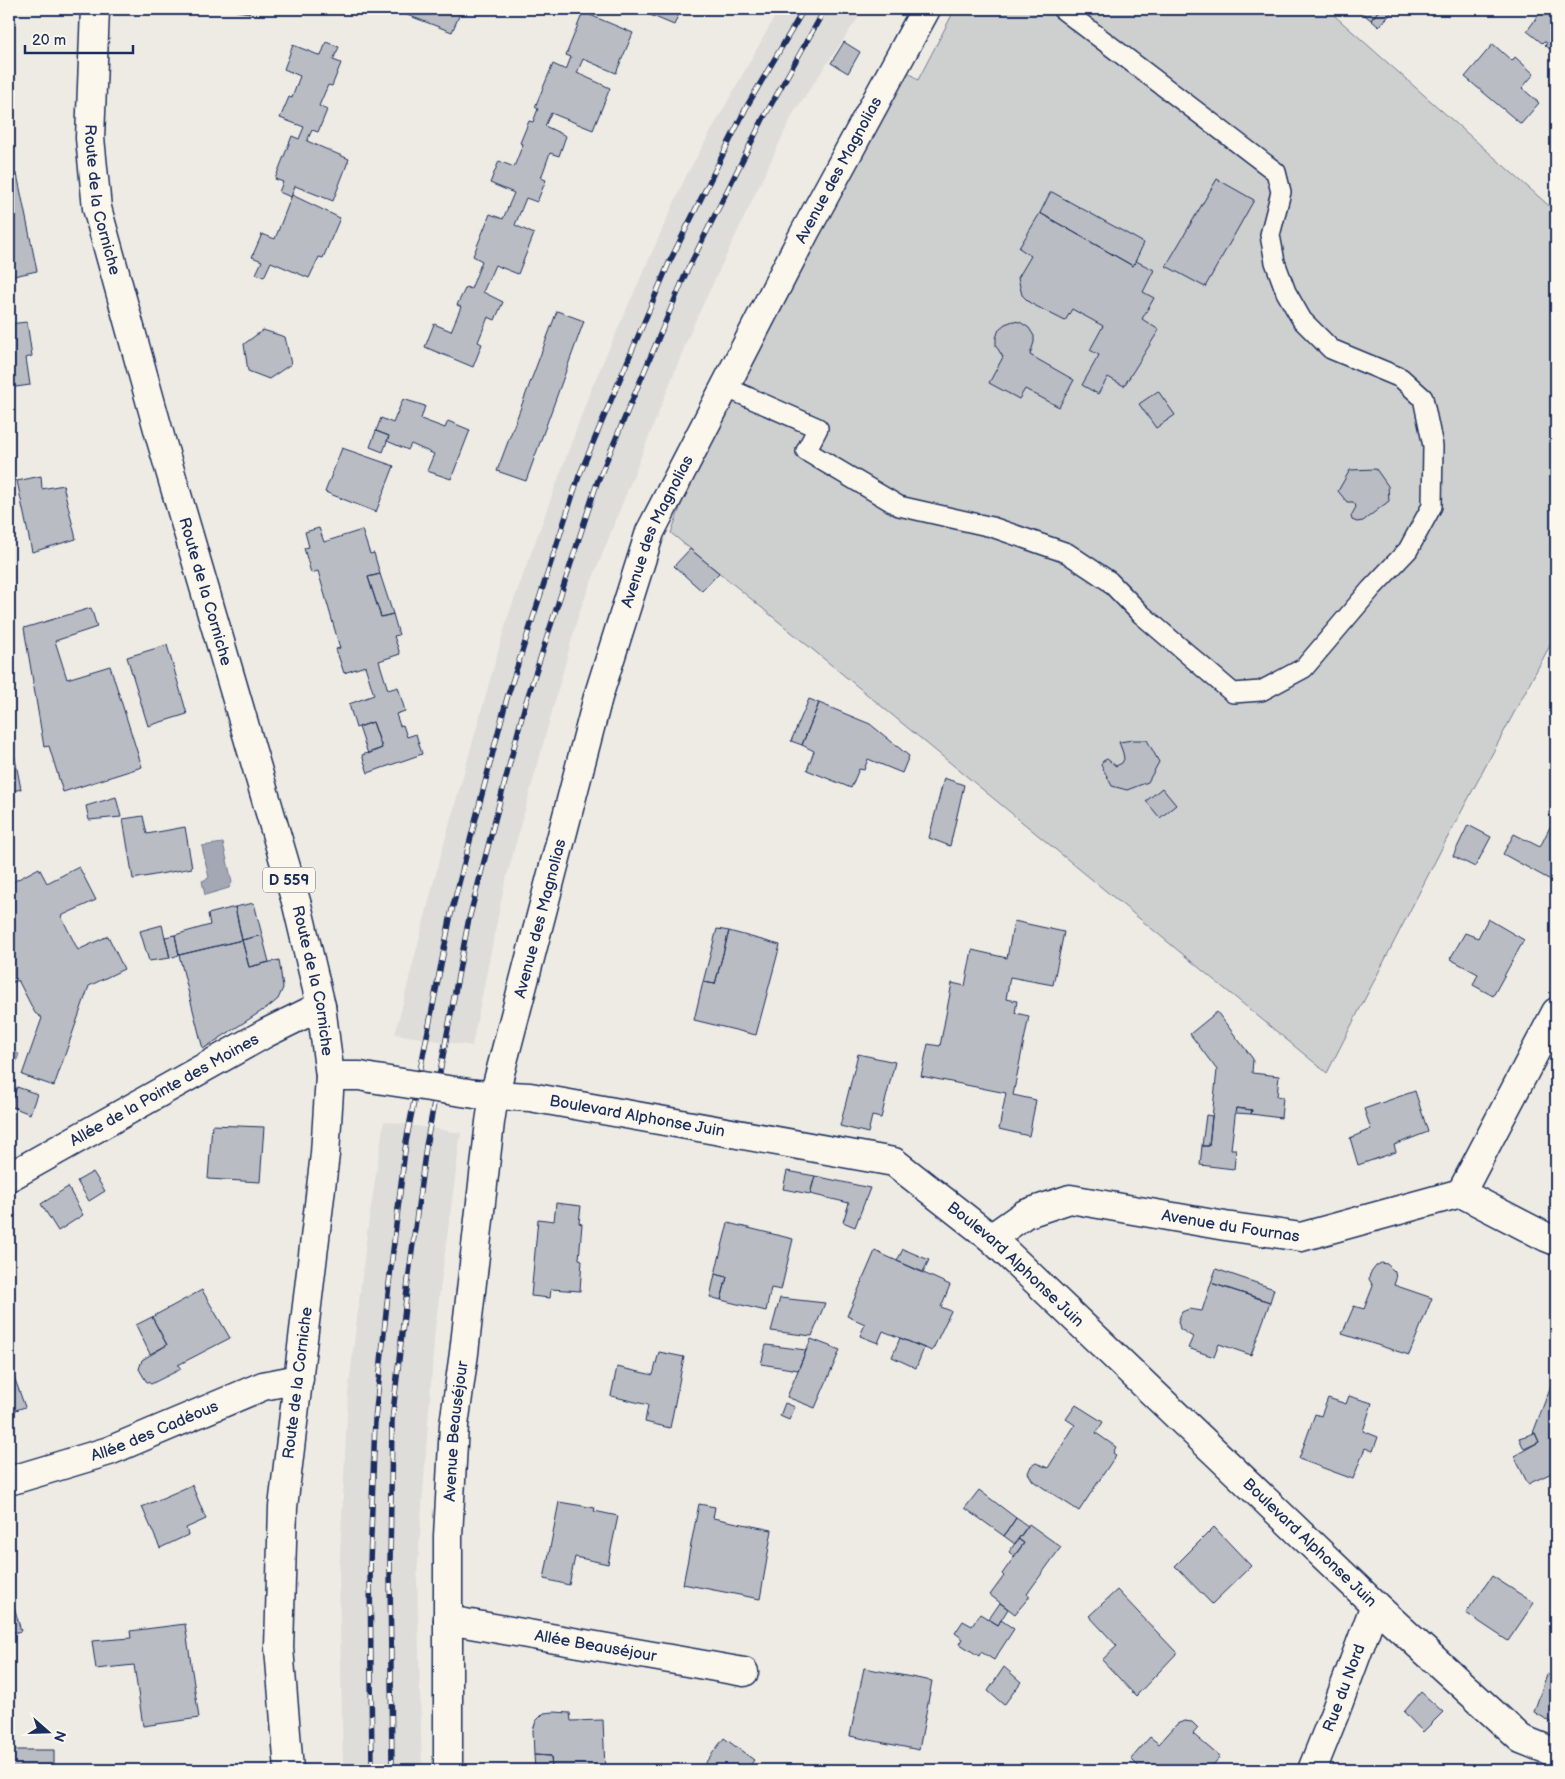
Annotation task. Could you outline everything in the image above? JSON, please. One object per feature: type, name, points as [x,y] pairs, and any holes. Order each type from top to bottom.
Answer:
[{"type":"street","name":"Route de la Corniche","points":[[95,9],[90,138],[97,208],[161,440],[297,905],[321,1006],[330,1076],[325,1154],[282,1507],[279,1648],[289,1770]]},
{"type":"street","name":"Avenue des Magnolias","points":[[484,1095],[598,697],[650,532],[805,232],[926,9]]},
{"type":"street","name":"Allée de la Pointe des Moines","points":[[9,1178],[266,1032],[321,1006]]},
{"type":"street","points":[[1556,1012],[1461,1193],[1556,1241]]},
{"type":"street","name":"Boulevard Alphonse Juin","points":[[330,1076],[360,1076],[484,1095],[530,1097],[894,1162],[991,1238],[1375,1605],[1521,1739],[1556,1753]]},
{"type":"street","name":"Avenue Beauséjour","points":[[448,1770],[448,1536],[454,1425],[464,1353],[484,1095]]},
{"type":"street","name":"Avenue du Fournas","points":[[991,1238],[1025,1214],[1070,1199],[1301,1237],[1461,1193]]},
{"type":"street","name":"Allée des Cadéous","points":[[9,1482],[109,1451],[263,1386],[299,1379]]},
{"type":"street","name":"Rue du Nord","points":[[1312,1770],[1375,1605]]},
{"type":"street","name":"Allée Beauséjour","points":[[448,1620],[744,1672]]},
{"type":"lane","points":[[725,387],[818,428],[806,451],[899,506],[992,527],[1067,553],[1109,581],[1140,614],[1233,692],[1261,691],[1304,668],[1408,550],[1432,506],[1433,446],[1423,398],[1401,378],[1330,349],[1302,320],[1286,292],[1275,262],[1270,235],[1281,192],[1276,172],[1062,9]]},
{"type":"shaded area","points":[[779,9],[864,9],[793,114],[692,328],[579,613],[504,887],[472,1046],[395,1034],[438,865],[508,616],[591,389],[686,176]]},
{"type":"shaded area","points":[[955,9],[1327,9],[1556,212],[1556,634],[1442,848],[1327,1073],[671,533],[693,471],[840,184],[908,72],[918,80]]},
{"type":"shaded area","points":[[223,843],[232,882],[229,888],[205,895],[202,881],[209,878],[202,846]]},
{"type":"shaded area","points":[[9,1050],[19,1054],[9,1083]]},
{"type":"shaded area","points":[[384,1121],[461,1133],[435,1328],[417,1576],[422,1770],[343,1770],[339,1576],[348,1394],[367,1233]]},
{"type":"building","points":[[236,9],[250,9],[250,13],[236,11]]},
{"type":"building","points":[[404,9],[462,9],[452,32],[402,13]]},
{"type":"building","points":[[636,9],[681,9],[674,25]]},
{"type":"building","points":[[1357,9],[1380,9],[1371,20]]},
{"type":"building","points":[[1380,9],[1395,9],[1379,27],[1371,20]]},
{"type":"building","points":[[1425,9],[1439,9],[1432,15]]},
{"type":"building","points":[[1543,9],[1547,9],[1556,17],[1556,54],[1545,45],[1547,43],[1544,41],[1542,43],[1527,31]]},
{"type":"building","points":[[583,12],[633,33],[616,73],[583,59],[577,73],[610,88],[593,130],[551,113],[545,126],[566,136],[559,156],[550,153],[541,178],[546,180],[537,202],[526,198],[515,225],[534,234],[518,274],[495,265],[483,292],[503,302],[495,320],[488,317],[478,342],[482,344],[473,367],[425,347],[434,324],[451,331],[461,307],[457,305],[466,287],[471,289],[482,261],[473,256],[490,214],[503,219],[514,193],[490,183],[499,161],[514,167],[523,144],[520,143],[529,121],[533,122],[538,109],[535,107],[553,64],[566,70],[571,57],[566,55]]},
{"type":"building","points":[[326,42],[339,47],[333,60],[341,63],[332,86],[328,85],[319,106],[327,110],[318,132],[312,130],[307,141],[349,159],[333,201],[295,186],[291,197],[279,192],[283,182],[275,179],[292,136],[299,139],[304,127],[280,118],[289,97],[292,98],[300,76],[284,69],[293,45],[321,56]]},
{"type":"building","points":[[844,42],[860,52],[848,73],[831,63]]},
{"type":"building","points":[[1493,44],[1512,61],[1515,57],[1534,74],[1522,88],[1539,103],[1521,124],[1465,77]]},
{"type":"building","points":[[9,173],[17,174],[37,271],[9,277]]},
{"type":"building","points":[[1217,179],[1254,200],[1205,287],[1166,266]]},
{"type":"building","points":[[1052,192],[1144,243],[1133,266],[1040,213]]},
{"type":"building","points":[[292,195],[340,218],[323,258],[319,257],[309,278],[271,262],[264,277],[256,274],[262,261],[252,257],[262,234],[275,239]]},
{"type":"building","points":[[1040,213],[1133,266],[1136,261],[1154,270],[1143,292],[1154,298],[1142,319],[1159,330],[1124,386],[1108,377],[1098,394],[1082,385],[1099,355],[1090,350],[1103,326],[1072,309],[1065,321],[1030,303],[1022,295],[1018,278],[1031,256],[1019,248]]},
{"type":"building","points":[[557,311],[584,321],[526,481],[497,471]]},
{"type":"building","points":[[1013,321],[1020,322],[1029,328],[1034,336],[1030,355],[1074,380],[1059,407],[1025,389],[1019,399],[989,383],[1003,357],[996,346],[999,329]]},
{"type":"building","points":[[27,322],[32,356],[26,358],[30,385],[9,388],[9,324]]},
{"type":"building","points":[[263,330],[285,337],[291,364],[269,379],[248,371],[244,344]]},
{"type":"building","points":[[1158,391],[1175,415],[1156,428],[1139,404]]},
{"type":"building","points":[[403,399],[425,406],[421,419],[445,428],[448,421],[470,430],[451,479],[427,471],[434,454],[411,444],[408,450],[387,441],[389,436],[376,431],[381,418],[393,423]]},
{"type":"building","points":[[376,431],[389,436],[383,452],[370,447]]},
{"type":"building","points":[[342,448],[394,466],[376,512],[325,492]]},
{"type":"building","points":[[1376,469],[1388,486],[1389,501],[1363,521],[1357,522],[1352,520],[1351,516],[1356,507],[1355,504],[1347,502],[1338,491],[1350,470]]},
{"type":"building","points":[[41,476],[42,489],[63,485],[76,539],[32,552],[17,481]]},
{"type":"building","points":[[319,528],[324,542],[362,530],[370,554],[374,553],[380,574],[368,577],[381,617],[393,614],[399,635],[394,636],[400,654],[379,661],[388,690],[398,687],[405,711],[396,714],[400,726],[403,725],[407,737],[416,734],[422,754],[368,773],[362,755],[382,748],[373,722],[356,728],[349,704],[374,695],[365,666],[344,673],[336,649],[340,648],[318,571],[311,573],[304,548],[309,547],[305,532]]},
{"type":"building","points":[[690,549],[719,573],[702,591],[674,566]]},
{"type":"building","points":[[380,574],[393,614],[381,617],[368,577]]},
{"type":"building","points":[[91,608],[97,627],[55,641],[67,679],[110,666],[142,767],[63,792],[49,746],[44,747],[24,628]]},
{"type":"building","points":[[167,645],[187,714],[148,726],[127,657]]},
{"type":"building","points":[[809,699],[819,703],[802,745],[791,741]]},
{"type":"building","points":[[819,703],[870,724],[909,756],[902,773],[868,759],[864,770],[859,769],[851,788],[807,770],[814,751],[802,745]]},
{"type":"building","points":[[373,722],[382,748],[368,754],[359,727]]},
{"type":"building","points":[[9,728],[21,789],[9,792]]},
{"type":"building","points":[[1147,740],[1159,762],[1148,782],[1127,790],[1112,786],[1101,765],[1107,759],[1116,766],[1122,763],[1124,759],[1119,742]]},
{"type":"building","points":[[944,778],[964,785],[950,846],[929,838]]},
{"type":"building","points":[[1162,788],[1176,805],[1160,818],[1146,801]]},
{"type":"building","points":[[116,797],[121,817],[89,820],[86,806]]},
{"type":"building","points":[[143,816],[147,834],[185,827],[192,868],[133,879],[123,819]]},
{"type":"building","points":[[1468,825],[1491,837],[1475,867],[1453,856]]},
{"type":"building","points":[[1550,827],[1556,831],[1556,883],[1503,854],[1514,834],[1540,847]]},
{"type":"building","points":[[79,867],[96,900],[61,916],[78,950],[108,936],[124,969],[89,986],[54,1086],[22,1075],[42,1018],[35,1013],[18,980],[11,983],[9,979],[9,884],[39,868],[47,883]]},
{"type":"building","points":[[254,903],[262,935],[242,940],[235,907]]},
{"type":"building","points":[[235,907],[242,940],[179,955],[175,935],[210,925],[208,914]]},
{"type":"building","points":[[1488,919],[1524,940],[1493,996],[1473,985],[1478,974],[1450,959],[1465,933],[1478,938]]},
{"type":"building","points":[[1014,921],[1064,932],[1053,985],[1010,977],[1006,999],[1017,1001],[1015,1013],[1029,1016],[1013,1095],[1036,1100],[1029,1136],[999,1129],[1006,1093],[921,1076],[928,1044],[940,1046],[952,983],[965,986],[972,950],[1007,958]]},
{"type":"building","points":[[162,925],[170,958],[149,961],[140,931]]},
{"type":"building","points":[[717,929],[729,931],[715,984],[703,982]]},
{"type":"building","points":[[729,931],[780,945],[756,1035],[694,1020],[703,982],[715,984]]},
{"type":"building","points":[[175,935],[179,955],[170,958],[165,937]]},
{"type":"building","points":[[262,935],[269,962],[249,967],[242,940]]},
{"type":"building","points":[[242,940],[249,967],[279,960],[283,988],[278,999],[271,1005],[203,1049],[179,955]]},
{"type":"building","points":[[1217,1012],[1253,1059],[1252,1073],[1279,1076],[1277,1096],[1283,1097],[1281,1118],[1251,1114],[1252,1110],[1236,1108],[1231,1149],[1236,1149],[1234,1169],[1200,1165],[1202,1146],[1209,1146],[1217,1070],[1190,1034]]},
{"type":"building","points":[[858,1054],[895,1062],[881,1118],[872,1116],[868,1133],[840,1126]]},
{"type":"building","points":[[17,1087],[37,1094],[30,1114],[10,1106]]},
{"type":"building","points":[[1415,1091],[1428,1132],[1394,1145],[1396,1152],[1358,1165],[1350,1138],[1371,1129],[1364,1109]]},
{"type":"building","points":[[1236,1108],[1252,1110],[1251,1114],[1235,1113]]},
{"type":"building","points":[[1206,1115],[1212,1116],[1209,1146],[1202,1146]]},
{"type":"building","points":[[212,1125],[264,1127],[260,1182],[208,1179]]},
{"type":"building","points":[[787,1171],[815,1176],[810,1194],[783,1189]]},
{"type":"building","points":[[93,1172],[105,1191],[89,1201],[77,1181]]},
{"type":"building","points":[[815,1176],[870,1188],[855,1227],[843,1222],[849,1203],[810,1194]]},
{"type":"building","points":[[68,1187],[83,1215],[58,1231],[41,1204]]},
{"type":"building","points":[[556,1203],[581,1206],[579,1223],[582,1224],[579,1259],[582,1260],[580,1291],[551,1289],[550,1298],[531,1296],[538,1219],[554,1221]]},
{"type":"building","points":[[728,1223],[793,1239],[781,1290],[771,1288],[766,1311],[721,1300],[727,1277],[715,1274]]},
{"type":"building","points":[[903,1249],[929,1260],[923,1272],[897,1261]]},
{"type":"building","points":[[875,1251],[950,1285],[941,1307],[951,1311],[932,1351],[883,1331],[878,1343],[860,1336],[865,1324],[847,1316]]},
{"type":"building","points":[[1381,1263],[1387,1264],[1395,1272],[1396,1279],[1394,1285],[1432,1298],[1409,1355],[1342,1334],[1354,1306],[1364,1309],[1373,1286],[1369,1279],[1370,1274]]},
{"type":"building","points":[[1216,1269],[1274,1289],[1270,1302],[1211,1283]]},
{"type":"building","points":[[715,1274],[727,1277],[721,1300],[710,1297]]},
{"type":"building","points":[[1211,1283],[1270,1302],[1251,1355],[1219,1344],[1214,1357],[1188,1348],[1193,1337],[1180,1329],[1178,1321],[1182,1312],[1189,1309],[1202,1311]]},
{"type":"building","points":[[202,1290],[230,1338],[178,1365],[181,1369],[151,1384],[146,1381],[139,1369],[142,1360],[167,1345],[152,1317]]},
{"type":"building","points":[[780,1298],[825,1303],[812,1336],[771,1331]]},
{"type":"building","points":[[152,1317],[167,1345],[150,1354],[136,1325]]},
{"type":"building","points":[[900,1338],[924,1348],[916,1368],[892,1357]]},
{"type":"building","points":[[811,1339],[840,1350],[815,1408],[787,1397]]},
{"type":"building","points":[[766,1345],[806,1350],[798,1370],[761,1364]]},
{"type":"building","points":[[659,1352],[684,1357],[670,1428],[645,1422],[648,1405],[611,1396],[617,1367],[653,1375]]},
{"type":"building","points":[[9,1363],[25,1407],[10,1412],[14,1421],[9,1423]]},
{"type":"building","points":[[1552,1383],[1556,1385],[1556,1471],[1528,1484],[1514,1456],[1539,1442],[1535,1433],[1533,1433]]},
{"type":"building","points":[[1349,1396],[1372,1403],[1363,1431],[1378,1437],[1373,1451],[1365,1448],[1353,1479],[1299,1459],[1315,1414],[1321,1416],[1328,1398],[1346,1404]]},
{"type":"building","points":[[785,1403],[795,1407],[789,1420],[780,1416]]},
{"type":"building","points":[[1076,1405],[1103,1422],[1096,1433],[1116,1447],[1113,1453],[1116,1455],[1079,1511],[1033,1481],[1028,1473],[1031,1466],[1036,1463],[1048,1468],[1075,1425],[1066,1419]]},
{"type":"building","points":[[1535,1433],[1539,1442],[1524,1449],[1519,1438]]},
{"type":"building","points":[[192,1485],[206,1519],[186,1528],[188,1535],[160,1548],[142,1507]]},
{"type":"building","points":[[979,1490],[1016,1518],[1004,1536],[965,1508]]},
{"type":"building","points":[[559,1502],[595,1508],[594,1511],[618,1516],[608,1564],[575,1557],[569,1585],[544,1579]]},
{"type":"building","points":[[699,1504],[715,1507],[713,1518],[772,1530],[760,1599],[683,1584]]},
{"type":"building","points":[[1016,1518],[1028,1526],[1015,1544],[1004,1536]]},
{"type":"building","points":[[1029,1524],[1061,1547],[1027,1594],[1030,1596],[1015,1614],[990,1595],[1024,1543],[1018,1539]]},
{"type":"building","points":[[1214,1527],[1251,1566],[1212,1604],[1175,1566]]},
{"type":"building","points":[[1018,1539],[1024,1543],[1014,1556],[1009,1552]]},
{"type":"building","points":[[1492,1576],[1534,1603],[1508,1641],[1466,1613]]},
{"type":"building","points":[[9,1589],[21,1631],[9,1634]]},
{"type":"building","points":[[1117,1590],[1177,1653],[1136,1696],[1102,1660],[1117,1646],[1089,1616]]},
{"type":"building","points":[[1000,1603],[1008,1609],[998,1625],[989,1619]]},
{"type":"building","points":[[980,1614],[998,1625],[1001,1620],[1014,1629],[994,1660],[981,1652],[979,1656],[960,1644],[963,1639],[955,1633],[963,1621],[972,1626]]},
{"type":"building","points":[[185,1624],[199,1718],[143,1726],[134,1665],[96,1669],[92,1641],[131,1638],[130,1631]]},
{"type":"building","points":[[1004,1667],[1021,1682],[1004,1705],[988,1691]]},
{"type":"building","points":[[864,1668],[932,1681],[919,1750],[850,1736]]},
{"type":"building","points":[[1547,1674],[1556,1679],[1556,1725],[1534,1712]]},
{"type":"building","points":[[1421,1692],[1443,1712],[1423,1732],[1404,1712]]},
{"type":"building","points":[[544,1713],[570,1713],[571,1721],[603,1720],[605,1770],[552,1770],[551,1756],[534,1755],[533,1730],[536,1721]]},
{"type":"building","points":[[1184,1721],[1192,1722],[1198,1728],[1193,1734],[1220,1757],[1211,1767],[1214,1770],[1142,1770],[1131,1759],[1150,1737],[1159,1744],[1177,1724]]},
{"type":"building","points":[[724,1738],[754,1760],[747,1770],[700,1770]]},
{"type":"building","points":[[9,1750],[54,1750],[54,1770],[9,1770]]},
{"type":"building","points":[[534,1755],[551,1756],[552,1770],[535,1770]]},
{"type":"railway","points":[[372,1770],[370,1564],[375,1420],[406,1142],[451,914],[507,698],[579,476],[669,263],[747,106],[804,9]]},
{"type":"railway","points":[[392,1770],[390,1566],[392,1421],[426,1146],[468,923],[525,705],[597,483],[686,273],[763,119],[825,9]]}]
